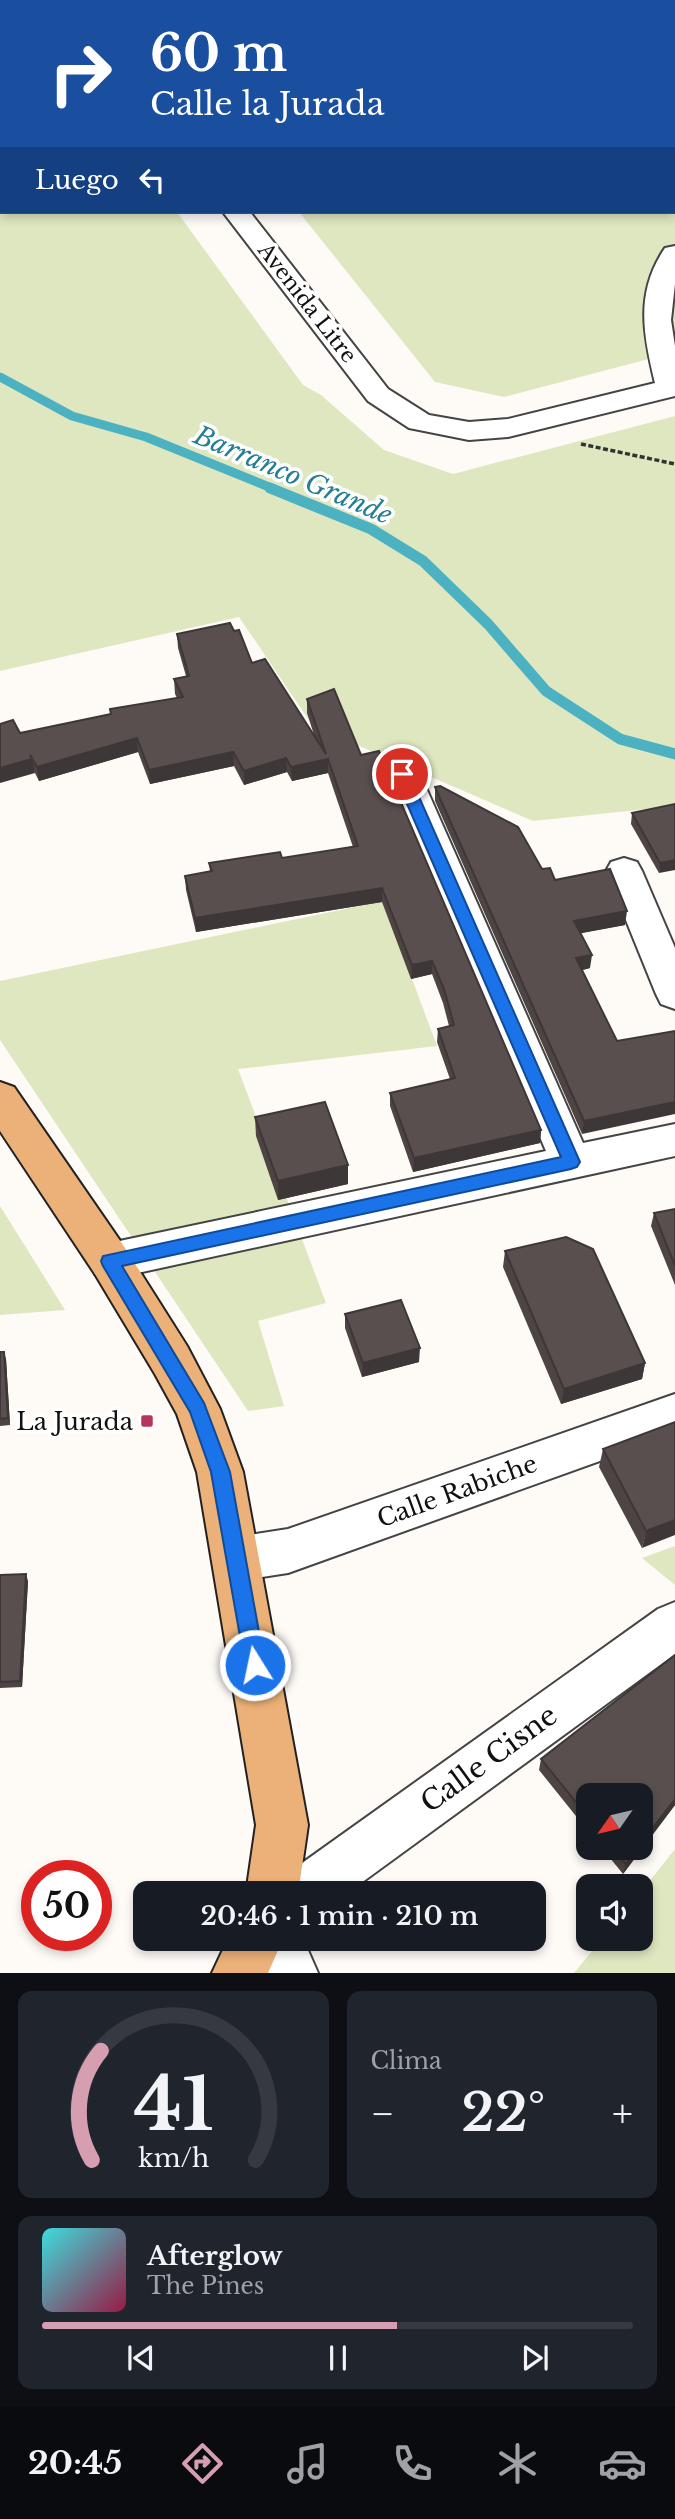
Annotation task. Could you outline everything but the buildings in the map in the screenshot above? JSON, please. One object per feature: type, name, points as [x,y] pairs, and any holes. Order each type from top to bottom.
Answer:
[{"type":"main road","points":[[0,1098],[110,1261],[198,1409],[220,1472],[282,1825],[274,1881]]},
{"type":"main road","points":[[239,1973],[251,1951]]},
{"type":"street","name":"Avenida Litre","points":[[238,214],[378,395],[420,422],[469,431],[508,428],[673,387]]},
{"type":"street","points":[[673,387],[655,323],[662,275],[675,254]]},
{"type":"street","points":[[402,774],[571,1162]]},
{"type":"street","points":[[624,871],[675,994]]},
{"type":"street","points":[[110,1261],[675,1140]]},
{"type":"street","name":"Calle Rabiche","points":[[237,1559],[288,1551],[675,1414]]},
{"type":"street","name":"Calle Cisne","points":[[320,1881],[675,1625]]},
{"type":"street","points":[[281,1951],[291,1973]]},
{"type":"path","points":[[508,428],[675,464]]},
{"type":"green space","points":[[0,214],[178,214],[303,385],[321,395],[384,450],[453,474],[675,416],[675,806],[533,821],[313,726],[239,617],[0,671]]},
{"type":"green space","points":[[301,214],[675,214],[675,352],[504,397],[435,382]]},
{"type":"green space","points":[[383,901],[437,1046],[238,1069],[326,1303],[258,1321],[284,1406],[248,1411],[0,1040],[0,981]]},
{"type":"green space","points":[[0,1206],[65,1310],[0,1315]]},
{"type":"green space","points":[[675,1546],[675,1585],[642,1558]]},
{"type":"green space","points":[[675,1849],[675,1973],[574,1973],[592,1951],[653,1951],[653,1877]]},
{"type":"waterway","name":"Barranco Grande","points":[[0,377],[72,416],[146,437],[274,489]]},
{"type":"waterway","name":"Barranco Grande","points":[[270,488],[371,529],[423,561],[488,624],[546,691],[620,739],[675,754]]},
{"type":"place","name":"La Jurada","points":[[147,1421]]},
{"type":"route","points":[[255,1665],[220,1472],[198,1409],[110,1261],[571,1162],[402,774]]}]
